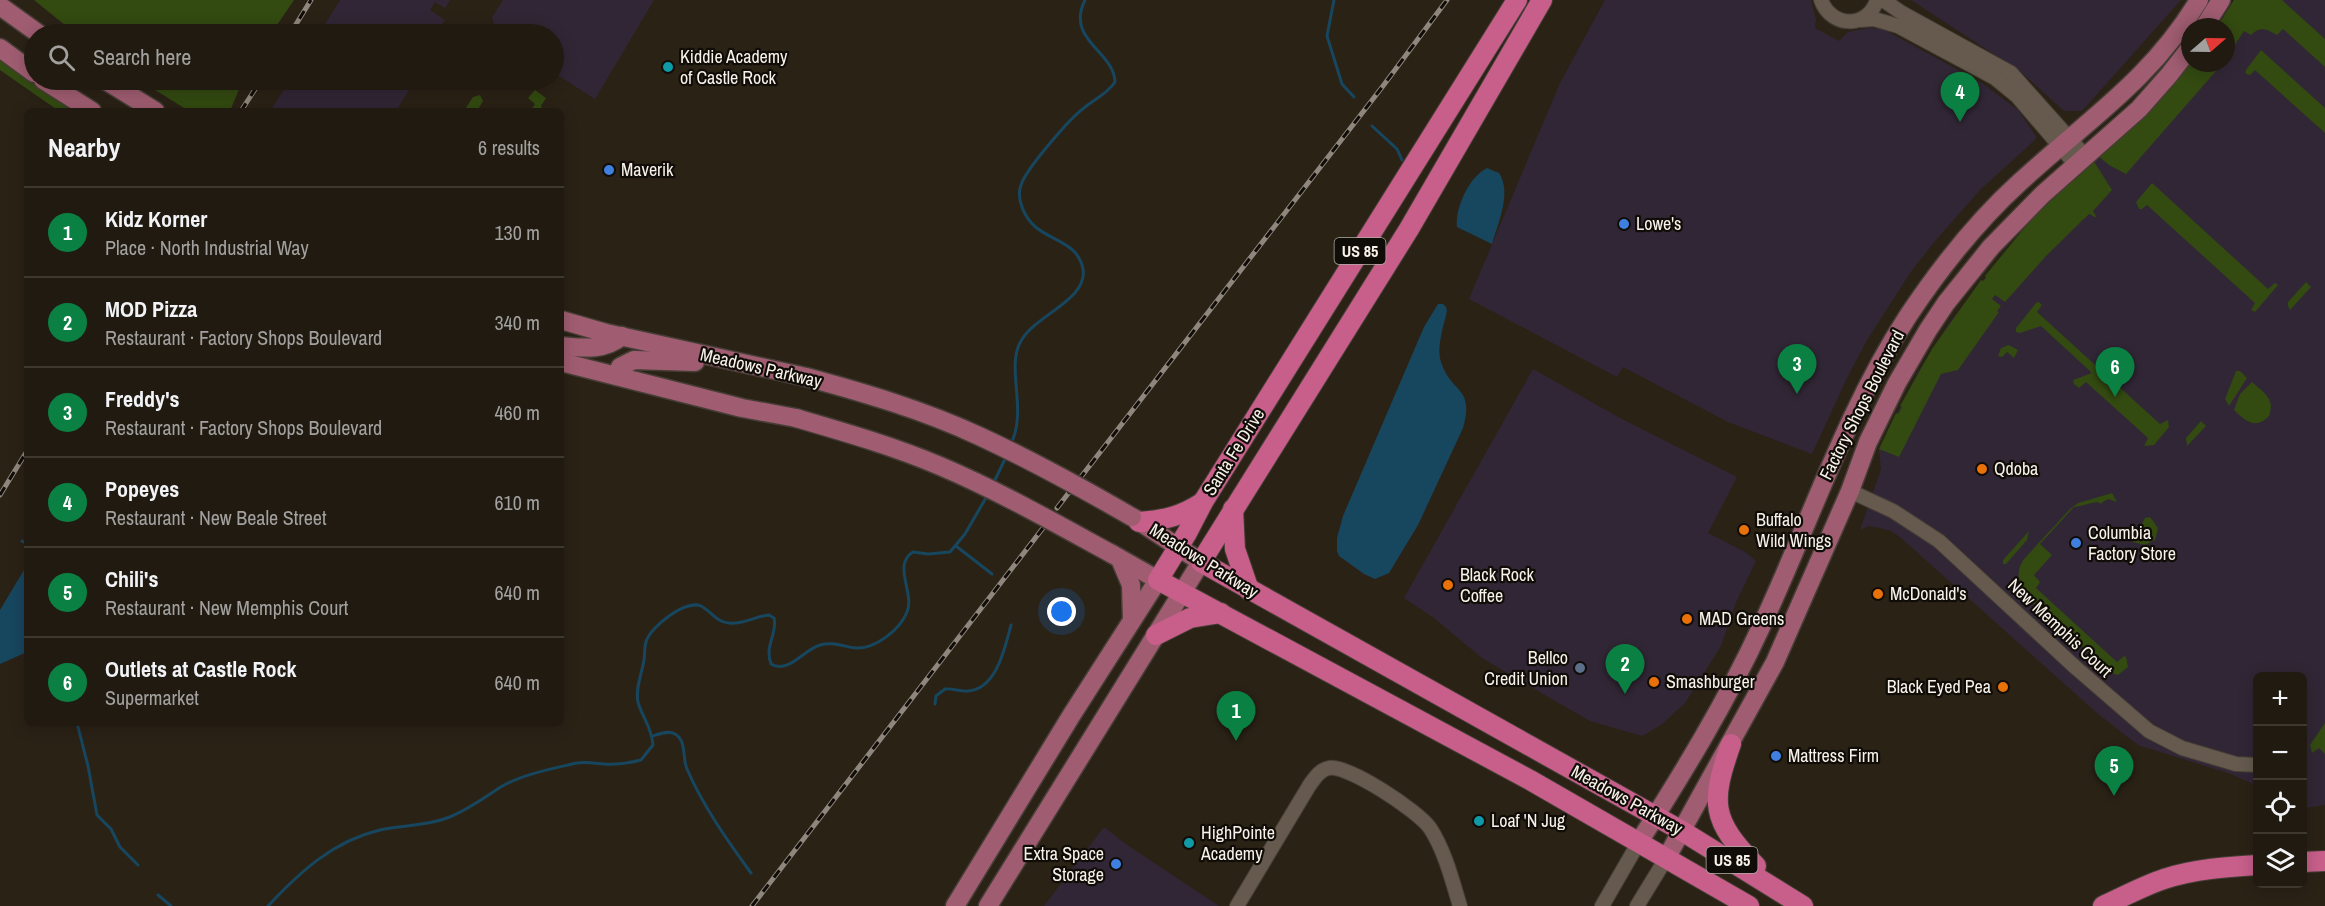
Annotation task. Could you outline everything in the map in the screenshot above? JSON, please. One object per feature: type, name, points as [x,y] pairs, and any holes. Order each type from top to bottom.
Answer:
[{"type":"highway","name":"Santa Fe Drive","points":[[1158,580],[1203,502],[1517,0]]},
{"type":"highway","name":"Santa Fe Drive","points":[[1201,562],[1409,229],[1542,0]]},
{"type":"highway","points":[[1136,519],[1171,519],[1203,502]]},
{"type":"highway","points":[[1233,509],[1235,549],[1249,590]]},
{"type":"highway","name":"Meadows Parkway","points":[[1201,562],[1682,831],[1803,906]]},
{"type":"highway","name":"Meadows Parkway","points":[[1158,580],[1530,780],[1749,906]]},
{"type":"highway","points":[[1156,634],[1190,618],[1221,613]]},
{"type":"highway","points":[[1731,744],[1717,790],[1722,821],[1740,849],[1781,891]]},
{"type":"highway","points":[[2307,862],[2325,861]]},
{"type":"highway","points":[[2103,906],[2118,902],[2156,882],[2183,874],[2253,865]]},
{"type":"main road","name":"Factory Shops Boulevard","points":[[1639,842],[1743,665],[1781,583],[1844,434],[1886,351],[1929,287],[1972,232],[2020,182],[2133,84],[2170,43],[2199,0]]},
{"type":"main road","points":[[2210,18],[2221,0]]},
{"type":"main road","points":[[0,6],[25,24]]},
{"type":"main road","points":[[0,48],[24,66]]},
{"type":"main road","name":"Factory Shops Boulevard","points":[[1667,857],[1775,662],[1882,412],[1912,357],[1946,303],[1991,247],[2043,194],[2139,109],[2181,60]]},
{"type":"main road","points":[[59,90],[87,108]]},
{"type":"main road","points":[[121,90],[150,108]]},
{"type":"main road","name":"Meadows Parkway","points":[[564,322],[806,377],[881,398],[969,432],[1034,463],[1136,519],[1201,562]]},
{"type":"main road","points":[[564,346],[585,348],[612,345],[622,336]]},
{"type":"main road","points":[[617,376],[620,367],[634,360],[698,362],[711,357]]},
{"type":"main road","name":"Meadows Parkway","points":[[564,363],[742,408],[796,418],[866,438],[939,465],[996,491],[1158,580]]},
{"type":"main road","points":[[1116,556],[1131,585],[1132,620]]},
{"type":"main road","name":"Santa Fe Drive","points":[[988,906],[1201,562]]},
{"type":"main road","name":"Santa Fe Drive","points":[[955,906],[1071,716],[1158,580]]},
{"type":"street","points":[[1821,0],[1825,9],[1837,19],[1847,22],[1884,21],[1898,26],[1995,78],[2066,143]]},
{"type":"street","points":[[1861,20],[1872,11],[1877,0]]},
{"type":"street","points":[[1883,0],[1902,13],[2011,73],[2081,161]]},
{"type":"street","name":"New Memphis Court","points":[[1850,491],[1893,510],[1939,541],[2075,668],[2149,731],[2181,748],[2236,764],[2253,765]]},
{"type":"street","points":[[1237,906],[1308,786],[1319,773],[1327,768],[1345,771],[1391,796],[1422,818],[1439,845],[1460,906]]},
{"type":"street","points":[[1602,906],[1639,842]]},
{"type":"street","points":[[1637,906],[1667,857]]},
{"type":"shaded area","points":[[340,0],[450,0],[445,8],[435,2],[430,10],[445,20],[442,24],[325,24]]},
{"type":"shaded area","points":[[503,0],[654,0],[595,99],[564,79],[564,24],[494,24],[492,17]]},
{"type":"shaded area","points":[[1605,0],[1811,0],[1816,20],[1815,28],[1839,41],[1848,32],[1868,28],[1883,29],[1982,83],[2018,110],[2037,138],[1980,190],[1910,273],[1867,340],[1812,454],[1728,422],[1623,367],[1617,377],[1469,299],[1560,83]]},
{"type":"shaded area","points":[[1911,0],[2181,0],[2082,111],[2064,111],[2021,72]]},
{"type":"shaded area","points":[[2234,0],[2325,0],[2325,805],[2307,808],[2307,672],[2253,672],[2253,784],[2231,774],[2138,745],[2097,713],[1900,537],[1880,528],[1868,526],[1860,530],[1881,469],[1879,449],[1918,372],[1949,323],[2030,221],[2183,72],[2235,72],[2235,18],[2223,18]]},
{"type":"shaded area","points":[[284,90],[409,90],[398,108],[272,108]]},
{"type":"shaded area","points":[[1533,369],[1620,418],[1737,477],[1708,533],[1745,552],[1756,561],[1737,600],[1721,646],[1685,703],[1661,725],[1642,736],[1590,721],[1543,694],[1482,658],[1434,618],[1404,598]]},
{"type":"shaded area","name":"Extra Space Storage","points":[[1104,827],[1127,845],[1219,906],[1044,906]]},
{"type":"green space","points":[[34,0],[294,0],[278,24],[64,24]]},
{"type":"green space","points":[[2234,0],[2282,0],[2325,39],[2325,67],[2283,29],[2277,35],[2264,29],[2251,35],[2244,31],[2235,44],[2235,18],[2223,18]]},
{"type":"green space","points":[[2261,50],[2325,108],[2325,133],[2255,70],[2250,75],[2246,74],[2246,70]]},
{"type":"green space","points":[[0,60],[24,76],[24,87],[0,70]]},
{"type":"green space","points":[[2183,72],[2215,72],[2126,174],[2098,156]]},
{"type":"green space","points":[[29,90],[45,90],[71,108],[55,108]]},
{"type":"green space","points":[[155,90],[239,90],[231,108],[184,108]]},
{"type":"green space","points":[[535,90],[546,98],[542,108],[532,108],[535,104],[528,98]]},
{"type":"green space","points":[[480,95],[483,101],[479,108],[466,108],[473,97]]},
{"type":"green space","points":[[2093,160],[2112,190],[2093,211],[2097,218],[2089,214],[2046,256],[2005,302],[1995,295],[1992,299],[2001,306],[1997,311],[1999,312],[1958,370],[1941,374],[1899,457],[1879,449],[1896,413],[1898,414],[1902,407],[1900,406],[1932,349],[1981,280],[1986,278],[1985,276],[2030,221]]},
{"type":"green space","points":[[2152,183],[2268,289],[2275,283],[2278,285],[2255,312],[2251,310],[2255,303],[2147,205],[2139,209],[2136,202]]},
{"type":"green space","points":[[2306,282],[2311,287],[2290,310],[2288,302]]},
{"type":"green space","points":[[2039,302],[2042,305],[2037,312],[2160,424],[2168,420],[2169,427],[2154,445],[2144,446],[2148,438],[2086,382],[2079,388],[2074,384],[2073,380],[2092,373],[2041,326],[2020,333],[2016,332],[2016,328]]},
{"type":"green space","points":[[2009,345],[2018,350],[2014,358],[2007,352],[2002,357],[1998,356],[2001,348]]},
{"type":"green space","points":[[2236,371],[2240,371],[2247,378],[2229,406],[2225,399]]},
{"type":"green space","points":[[2252,382],[2267,396],[2271,405],[2269,416],[2260,423],[2242,418],[2234,410],[2240,394]]},
{"type":"green space","points":[[2201,421],[2206,426],[2187,446],[2186,438]]},
{"type":"green space","points":[[2112,493],[2117,502],[2108,499],[2100,504],[2098,502],[2074,507],[2040,544],[2052,555],[2034,575],[2040,582],[2036,588],[2117,662],[2124,656],[2126,657],[2128,667],[2118,675],[2111,673],[2026,597],[2019,574],[2024,559],[2070,509],[2078,503]]},
{"type":"green space","points":[[2150,517],[2158,528],[2155,540],[2145,545],[2133,542],[2131,536],[2136,535],[2145,518]]},
{"type":"green space","points":[[2029,531],[2027,540],[2006,564],[2003,564],[2003,560]]},
{"type":"green space","points":[[2325,723],[2325,754],[2319,748],[2312,753],[2310,745]]},
{"type":"water","points":[[1487,168],[1499,173],[1504,190],[1503,208],[1492,244],[1457,227],[1458,211],[1464,194],[1474,178]]},
{"type":"water","points":[[1438,304],[1443,304],[1447,311],[1439,350],[1441,362],[1450,380],[1464,397],[1466,414],[1463,428],[1418,525],[1389,573],[1375,579],[1339,556],[1337,538],[1343,516],[1424,327]]},
{"type":"water","points":[[24,570],[24,653],[0,664],[0,610]]},
{"type":"waterway","points":[[1013,439],[1018,413],[1015,362],[1021,341],[1037,323],[1069,299],[1077,290],[1082,280],[1083,269],[1079,258],[1072,250],[1045,234],[1028,219],[1020,201],[1020,188],[1039,156],[1059,133],[1077,114],[1105,93],[1115,82],[1113,71],[1085,35],[1081,25],[1085,0]]},
{"type":"waterway","points":[[1334,0],[1327,36],[1342,84],[1354,97]]},
{"type":"waterway","points":[[1372,126],[1397,149],[1402,160]]},
{"type":"waterway","points":[[993,484],[1006,457]]},
{"type":"waterway","points":[[268,906],[318,859],[363,835],[447,818],[507,784],[542,771],[577,763],[613,764],[641,760],[653,745],[651,733],[637,697],[646,642],[654,629],[678,610],[694,605],[701,606],[721,621],[729,623],[739,623],[769,615],[774,618],[775,624],[769,657],[771,664],[778,666],[790,664],[820,645],[834,644],[856,648],[879,642],[893,632],[907,612],[909,604],[904,572],[907,558],[913,552],[928,554],[950,552],[965,534],[987,496]]},
{"type":"waterway","points":[[956,546],[992,574]]},
{"type":"waterway","points":[[935,704],[936,696],[945,689],[968,691],[986,683],[998,666],[1011,625]]},
{"type":"waterway","points":[[78,726],[97,815],[111,829],[120,847],[138,865]]},
{"type":"waterway","points":[[653,736],[670,732],[679,737],[683,745],[687,769],[700,796],[751,873]]},
{"type":"waterway","points":[[158,895],[171,906]]},
{"type":"railway","points":[[296,24],[311,0]]},
{"type":"railway","points":[[1057,508],[1447,0]]},
{"type":"railway","points":[[243,108],[255,90]]},
{"type":"railway","points":[[0,495],[24,456]]},
{"type":"railway","points":[[752,906],[1043,528]]},
{"type":"place","name":"Kiddie Academy of Castle Rock","points":[[668,67]]},
{"type":"place","name":"Popeyes","points":[[1960,122]]},
{"type":"place","name":"Maverik","points":[[609,170]]},
{"type":"place","name":"Lowe's","points":[[1624,224]]},
{"type":"place","name":"Freddy's","points":[[1797,394]]},
{"type":"place","name":"Outlets at Castle Rock","points":[[2115,397]]},
{"type":"place","name":"Qdoba","points":[[1982,469]]},
{"type":"place","name":"Buffalo Wild Wings","points":[[1744,530]]},
{"type":"place","name":"Columbia Factory Store","points":[[2076,543]]},
{"type":"place","name":"Black Rock Coffee","points":[[1448,585]]},
{"type":"place","name":"McDonald's","points":[[1878,594]]},
{"type":"place","name":"MAD Greens","points":[[1687,619]]},
{"type":"place","name":"Bellco Credit Union","points":[[1580,668]]},
{"type":"place","name":"Smashburger","points":[[1654,682]]},
{"type":"place","name":"Black Eyed Pea","points":[[2003,687]]},
{"type":"place","name":"MOD Pizza","points":[[1625,694]]},
{"type":"place","name":"Kidz Korner","points":[[1236,741]]},
{"type":"place","name":"Mattress Firm","points":[[1776,756]]},
{"type":"place","name":"Chili's","points":[[2114,796]]},
{"type":"place","name":"Loaf 'N Jug","points":[[1479,821]]},
{"type":"place","name":"HighPointe Academy","points":[[1189,843]]},
{"type":"place","name":"Extra Space Storage","points":[[1116,864]]}]
